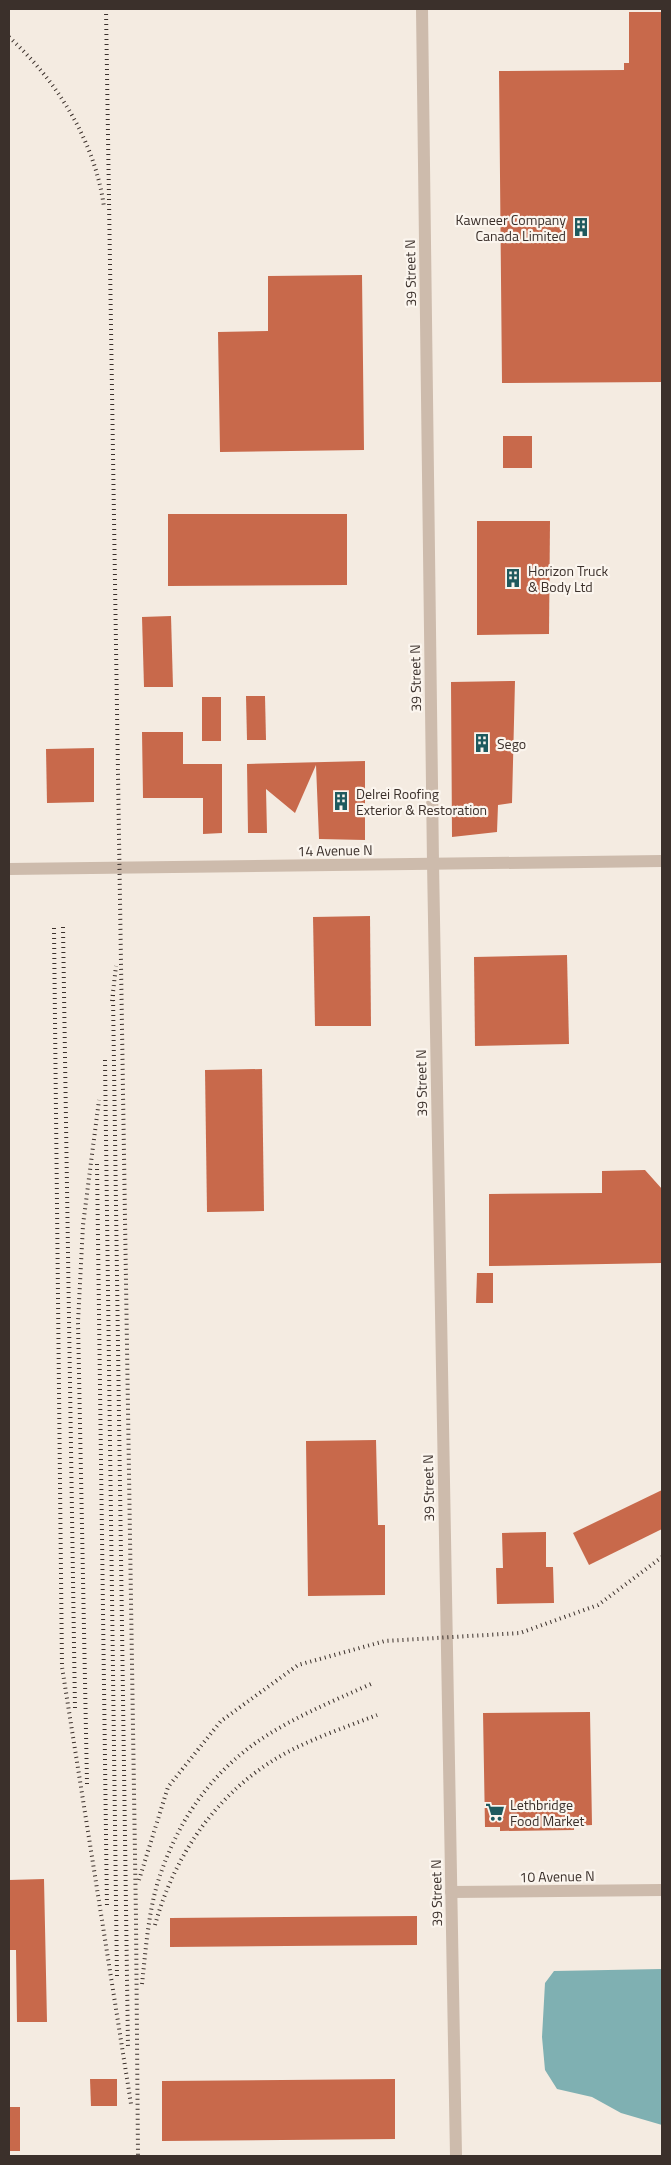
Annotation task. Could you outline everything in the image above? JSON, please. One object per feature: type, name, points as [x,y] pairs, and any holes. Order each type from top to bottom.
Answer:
[{"type":"street","name":"39 Street N","points":[[422,9],[433,863],[456,2156]]},
{"type":"street","name":"14 Avenue N","points":[[9,870],[433,863],[662,862]]},
{"type":"street","name":"10 Avenue N","points":[[451,1892],[662,1890]]},
{"type":"water","points":[[662,1969],[662,2125],[621,2113],[592,2097],[557,2089],[545,2070],[542,2037],[545,1983],[554,1971]]},
{"type":"building","name":"Kawneer Company Canada Limited","points":[[629,12],[662,12],[662,382],[502,383],[499,71],[624,70],[624,63],[629,63]]},
{"type":"building","points":[[362,275],[364,450],[220,452],[218,332],[268,331],[268,276]]},
{"type":"building","points":[[503,436],[532,436],[532,468],[503,468]]},
{"type":"building","points":[[168,514],[347,514],[347,585],[168,586]]},
{"type":"building","name":"Horizon Truck & Body Ltd","points":[[477,521],[550,521],[549,634],[477,635]]},
{"type":"building","points":[[171,616],[173,687],[144,687],[142,617]]},
{"type":"building","name":"Sego","points":[[515,681],[512,803],[498,805],[497,832],[452,837],[451,682]]},
{"type":"building","points":[[246,696],[265,696],[266,740],[247,740]]},
{"type":"building","points":[[202,697],[221,697],[221,741],[202,741]]},
{"type":"building","points":[[142,732],[183,732],[183,764],[222,764],[222,833],[203,834],[203,798],[143,798]]},
{"type":"building","points":[[94,748],[94,802],[47,803],[46,749]]},
{"type":"building","points":[[365,761],[365,840],[319,839],[316,765],[295,813],[266,789],[267,833],[248,833],[247,764]]},
{"type":"building","points":[[370,916],[371,1026],[315,1026],[313,917]]},
{"type":"building","points":[[567,955],[569,1044],[475,1046],[474,957]]},
{"type":"building","points":[[262,1069],[264,1211],[207,1212],[205,1070]]},
{"type":"building","points":[[645,1170],[662,1189],[662,1263],[489,1266],[489,1194],[602,1193],[602,1171]]},
{"type":"building","points":[[477,1273],[493,1273],[493,1303],[476,1303]]},
{"type":"building","points":[[376,1440],[378,1525],[385,1525],[385,1595],[308,1596],[306,1441]]},
{"type":"building","points":[[662,1490],[662,1529],[589,1565],[573,1533]]},
{"type":"building","points":[[546,1532],[546,1567],[553,1567],[554,1603],[497,1604],[496,1568],[503,1568],[502,1533]]},
{"type":"building","points":[[590,1712],[592,1825],[574,1826],[574,1830],[500,1831],[500,1827],[485,1827],[483,1713]]},
{"type":"building","points":[[44,1879],[47,2022],[17,2022],[16,1950],[9,1950],[9,1880]]},
{"type":"building","points":[[417,1916],[417,1945],[170,1947],[170,1918]]},
{"type":"building","points":[[90,2079],[117,2079],[117,2106],[91,2106]]},
{"type":"building","points":[[395,2079],[395,2139],[162,2141],[162,2081]]},
{"type":"building","points":[[9,2107],[20,2107],[20,2151],[9,2151]]},
{"type":"railway","points":[[106,9],[136,1920],[138,2156]]},
{"type":"railway","points":[[9,37],[43,73],[71,114],[83,136],[92,159],[104,207]]},
{"type":"railway","points":[[63,927],[75,1710]]},
{"type":"railway","points":[[54,928],[62,1667],[131,2104]]},
{"type":"railway","points":[[112,1001],[116,966]]},
{"type":"railway","points":[[113,995],[128,2048]]},
{"type":"railway","points":[[105,1060],[117,1978]]},
{"type":"railway","points":[[87,1784],[78,1322],[83,1225],[99,1100]]},
{"type":"railway","points":[[97,1164],[107,1909]]},
{"type":"railway","points":[[139,1880],[168,1787],[221,1721],[298,1665],[385,1641],[520,1633],[598,1605],[662,1557]]},
{"type":"railway","points":[[142,1984],[149,1922],[158,1882],[164,1863],[181,1827],[199,1799],[219,1775],[262,1738],[313,1710],[371,1684]]},
{"type":"railway","points":[[155,1925],[172,1878],[184,1855],[197,1834],[229,1795],[248,1778],[281,1755],[322,1736],[377,1715]]},
{"type":"place","name":"Kawneer Company Canada Limited","points":[[581,227]]},
{"type":"place","name":"Horizon Truck & Body Ltd","points":[[513,578]]},
{"type":"place","name":"Sego","points":[[482,743]]},
{"type":"place","name":"Delrei Roofing Exterior & Restoration","points":[[341,801]]},
{"type":"place","name":"Lethbridge Food Market","points":[[495,1812]]}]
